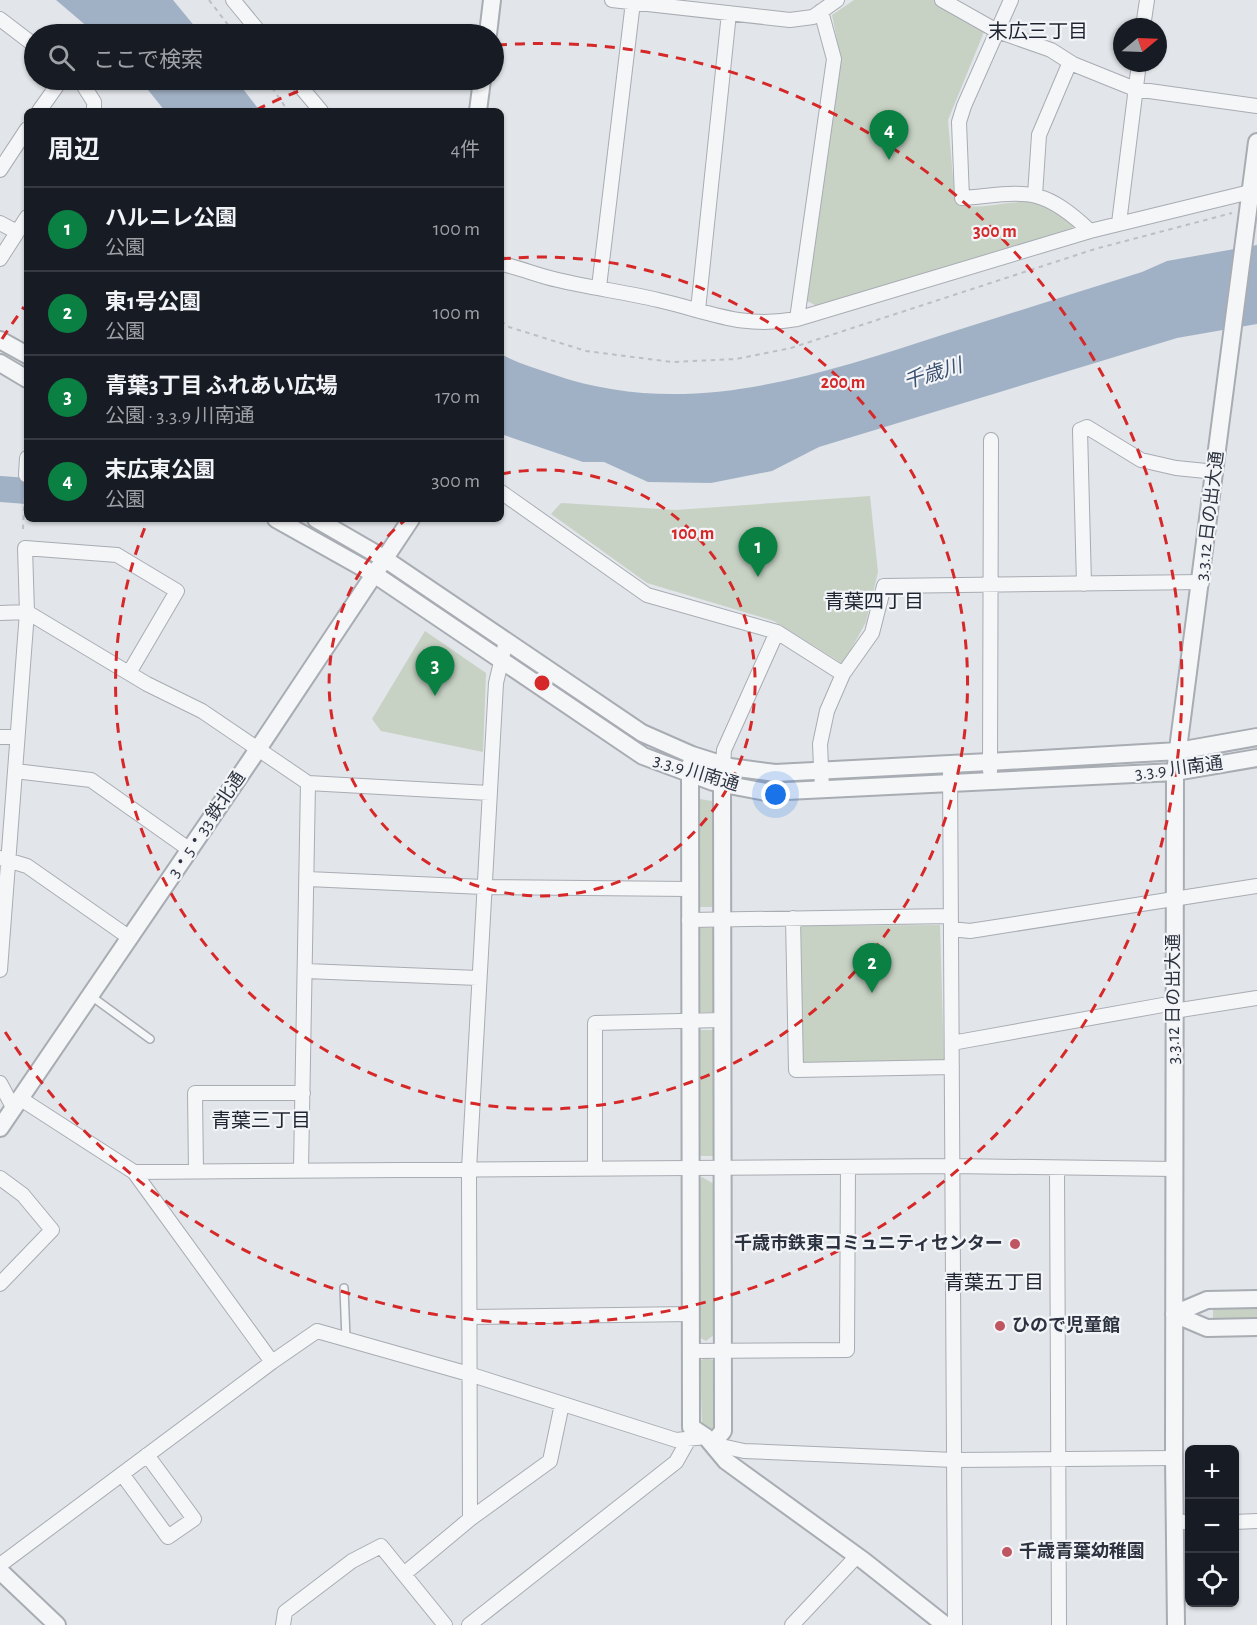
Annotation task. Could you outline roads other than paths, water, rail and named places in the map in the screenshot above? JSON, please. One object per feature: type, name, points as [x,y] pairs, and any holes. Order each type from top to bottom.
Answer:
[{"type":"street","points":[[233,0],[253,24]]},
{"type":"street","points":[[489,24],[492,0]]},
{"type":"street","points":[[612,0],[707,5],[729,13],[790,20],[813,16],[837,0]]},
{"type":"street","points":[[942,0],[997,31],[1051,50],[1070,62],[1135,89],[1257,106]]},
{"type":"street","points":[[1011,0],[959,122],[962,198],[1028,193],[1050,200],[1069,211],[1090,231]]},
{"type":"street","points":[[1144,18],[1147,0]]},
{"type":"street","points":[[599,287],[633,2]]},
{"type":"street","points":[[797,319],[834,59],[821,11]]},
{"type":"street","points":[[698,310],[729,13]]},
{"type":"street","points":[[0,19],[24,37]]},
{"type":"street","points":[[1035,195],[1039,135],[1070,62]]},
{"type":"street","points":[[1119,223],[1137,72]]},
{"type":"street","points":[[41,108],[54,90]]},
{"type":"street","points":[[86,90],[94,102],[94,108]]},
{"type":"street","points":[[303,90],[318,108]]},
{"type":"street","points":[[478,108],[481,90]]},
{"type":"street","points":[[0,170],[24,134]]},
{"type":"street","points":[[504,265],[557,280],[599,287],[741,322],[769,324],[797,319],[1119,223],[1250,192],[1256,152]]},
{"type":"street","name":"3.3.12 日の出大通","points":[[1176,1625],[1182,1522],[1173,1458],[1175,772],[1202,582],[1250,192]]},
{"type":"street","points":[[0,259],[24,222]]},
{"type":"street","points":[[0,223],[17,232]]},
{"type":"street","points":[[0,340],[24,354]]},
{"type":"street","points":[[0,363],[24,377]]},
{"type":"street","points":[[1084,584],[1080,430],[1087,427],[1141,460],[1176,468],[1216,472]]},
{"type":"street","points":[[991,440],[989,762],[991,781]]},
{"type":"street","points":[[504,494],[647,595],[777,632],[843,674]]},
{"type":"street","name":"3.3.9 川南通","points":[[281,522],[374,574],[502,663],[643,756],[722,783],[766,792],[1175,772],[1257,758]]},
{"type":"street","name":"3.3.9 川南通","points":[[321,522],[385,559],[642,733],[692,755],[723,765],[775,773],[822,771],[1178,751],[1257,737]]},
{"type":"street","name":"3・5・33 鉄北通","points":[[0,1128],[190,850],[409,522]]},
{"type":"street","points":[[0,970],[4,859],[15,771],[27,612],[26,548],[117,555],[177,591],[129,673]]},
{"type":"street","points":[[822,789],[820,744],[825,722],[843,674],[872,633],[884,586],[1202,582]]},
{"type":"street","points":[[0,613],[27,612],[129,673],[202,711],[308,783],[489,793]]},
{"type":"street","points":[[469,1625],[702,1440],[723,1431],[722,783],[724,750],[777,632]]},
{"type":"street","points":[[470,1520],[469,1169],[496,683],[506,641]]},
{"type":"street","points":[[0,737],[17,737]]},
{"type":"street","points":[[692,755],[688,773],[691,1427],[726,1461],[857,1556],[945,1625]]},
{"type":"street","points":[[950,764],[955,1625]]},
{"type":"street","points":[[15,771],[91,780],[190,850]]},
{"type":"street","points":[[301,1169],[308,783]]},
{"type":"street","points":[[4,859],[27,866],[130,938]]},
{"type":"street","points":[[308,879],[483,887],[689,889]]},
{"type":"street","points":[[689,920],[793,918],[951,922],[970,931],[1175,897],[1257,886]]},
{"type":"street","points":[[793,918],[796,1070],[952,1067]]},
{"type":"street","points":[[306,971],[478,978]]},
{"type":"street","points":[[952,1043],[1174,1007],[1257,998]]},
{"type":"street","points":[[595,1168],[595,1023],[722,1020]]},
{"type":"street","points":[[1,1086],[18,1104],[134,1172],[272,1362]]},
{"type":"street","points":[[196,1171],[195,1093],[303,1093]]},
{"type":"street","points":[[134,1172],[952,1166],[1174,1169]]},
{"type":"street","points":[[691,1351],[847,1350],[848,1167]]},
{"type":"street","points":[[1056,1168],[1059,1625]]},
{"type":"street","points":[[0,1178],[23,1195],[52,1230],[0,1284]]},
{"type":"street","points":[[1174,1314],[1207,1300],[1257,1299]]},
{"type":"street","points":[[469,1317],[691,1314]]},
{"type":"street","points":[[1174,1314],[1207,1328],[1257,1327]]},
{"type":"street","points":[[0,1565],[317,1331],[469,1374],[676,1440],[702,1440],[744,1451],[954,1460],[1173,1458]]},
{"type":"street","points":[[404,1574],[470,1520],[550,1461],[562,1404]]},
{"type":"street","points":[[122,1474],[168,1537],[194,1519],[147,1455]]},
{"type":"street","points":[[1239,1522],[1257,1521]]},
{"type":"street","points":[[283,1625],[285,1612],[352,1561],[381,1546],[445,1625]]},
{"type":"street","points":[[792,1625],[857,1556]]},
{"type":"street","points":[[0,1572],[43,1619],[57,1625]]},
{"type":"lane","points":[[91,996],[150,1039]]},
{"type":"lane","points":[[344,1288],[346,1339]]},
{"type":"water","points":[[56,0],[173,0],[193,24],[84,24]]},
{"type":"water","points":[[148,90],[244,90],[258,108],[163,108]]},
{"type":"water","name":"千歳川","points":[[1257,245],[1257,324],[1177,338],[819,447],[772,471],[711,483],[648,482],[604,462],[583,462],[504,435],[504,355],[552,374],[602,388],[651,394],[701,393],[749,388],[846,365],[1142,272],[1167,261]]},
{"type":"waterway","points":[[0,489],[24,491]]},
{"type":"place","name":"末広東公園","points":[[889,160]]},
{"type":"place","name":"ハルニレ公園","points":[[758,577]]},
{"type":"place","name":"青葉3丁目 ふれあい広場","points":[[435,696]]},
{"type":"place","name":"東1号公園","points":[[872,993]]},
{"type":"place","name":"千歳市鉄東コミュニティセンター","points":[[1015,1244]]},
{"type":"place","name":"ひので児童館","points":[[1000,1326]]},
{"type":"place","name":"千歳青葉幼稚園","points":[[1007,1552]]},
{"type":"district","name":"末広三丁目","points":[[1038,32]]},
{"type":"district","name":"青葉四丁目","points":[[874,602]]},
{"type":"district","name":"青葉三丁目","points":[[261,1121]]},
{"type":"district","name":"青葉五丁目","points":[[994,1283]]}]
